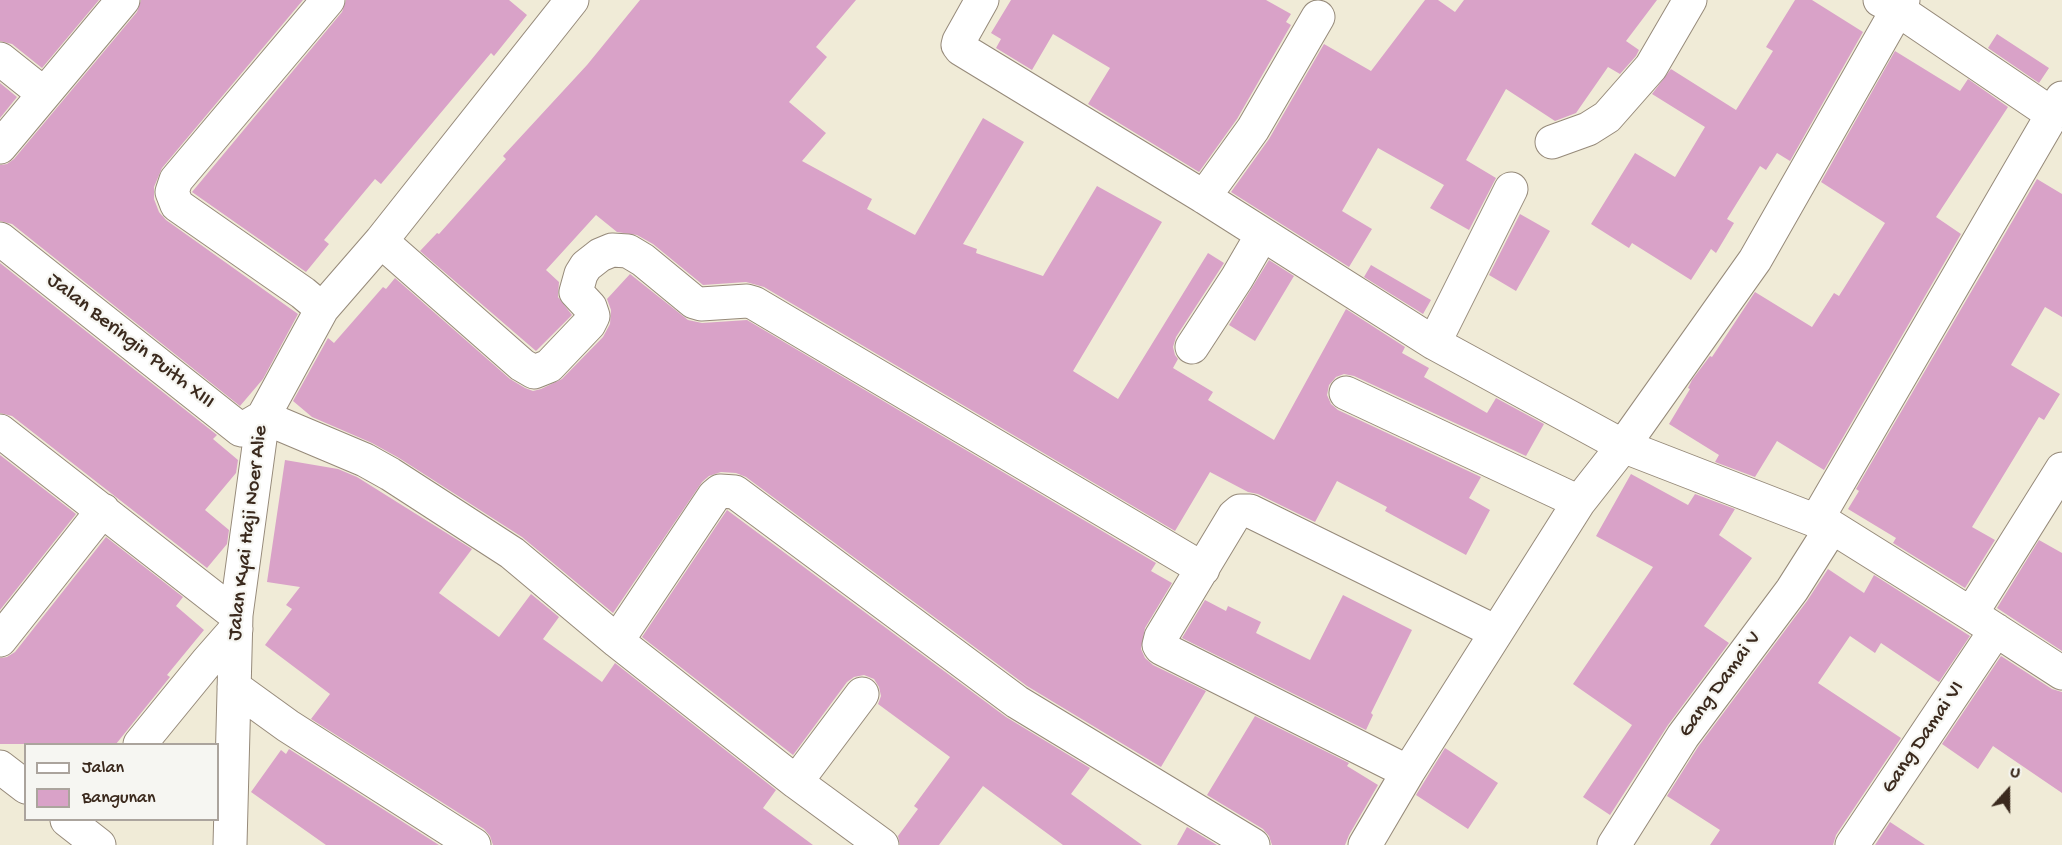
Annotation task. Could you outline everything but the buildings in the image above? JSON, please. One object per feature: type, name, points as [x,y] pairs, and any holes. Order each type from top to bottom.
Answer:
[{"type":"street","points":[[0,147],[123,0]]},
{"type":"street","points":[[322,309],[303,293],[177,204],[172,192],[176,180],[328,0]]},
{"type":"street","points":[[982,0],[959,41],[958,45],[961,49],[1204,196],[1434,343],[1623,446],[1824,524],[2062,673]]},
{"type":"street","points":[[1552,142],[1588,129],[1607,117],[1651,67],[1690,0]]},
{"type":"street","points":[[1365,845],[1408,772],[1580,502],[1623,446],[1755,260],[1893,3],[2057,106]]},
{"type":"street","name":"Jalan Kyai Haji Noer Alie","points":[[230,845],[236,622],[262,417],[322,309],[381,241],[558,5]]},
{"type":"street","points":[[1204,196],[1252,129],[1318,17]]},
{"type":"street","points":[[0,59],[44,94]]},
{"type":"street","name":"Gang Damai V","points":[[1614,845],[1683,736],[1792,590],[1824,524],[2057,106]]},
{"type":"street","points":[[1434,343],[1511,189]]},
{"type":"street","points":[[1192,347],[1262,235]]},
{"type":"street","name":"Jalan Beringin Puith XIII","points":[[0,239],[241,430],[262,417]]},
{"type":"street","points":[[381,241],[534,372],[549,366],[589,324],[593,316],[590,307],[576,292],[586,266],[600,255],[612,250],[628,251],[643,260],[694,302],[701,304],[747,301],[754,303],[1203,568]]},
{"type":"street","points":[[1346,393],[1580,502]]},
{"type":"street","points":[[262,417],[365,460],[520,559],[617,641],[796,782],[882,845]]},
{"type":"street","points":[[0,431],[103,510],[236,622],[141,743]]},
{"type":"street","name":"Gang Damai VI","points":[[1852,845],[1983,622],[2062,469]]},
{"type":"street","points":[[617,641],[714,496],[720,491],[735,492],[1017,702],[1253,845]]},
{"type":"street","points":[[0,640],[103,510]]},
{"type":"street","points":[[1408,772],[1161,648],[1159,645],[1161,637],[1234,516],[1240,511],[1250,511],[1496,632]]},
{"type":"street","points":[[234,687],[288,726],[474,845]]},
{"type":"street","points":[[796,782],[862,694]]},
{"type":"street","points":[[0,767],[24,785]]},
{"type":"street","points":[[73,821],[99,845]]}]
